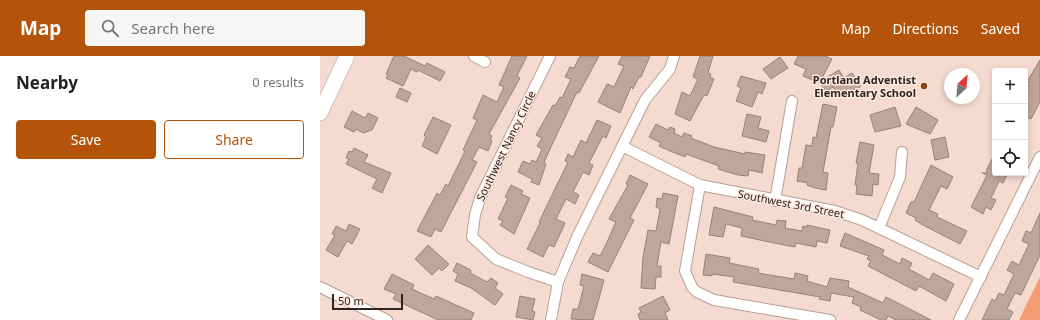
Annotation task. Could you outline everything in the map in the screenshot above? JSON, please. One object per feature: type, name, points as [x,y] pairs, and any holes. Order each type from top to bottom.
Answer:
[{"type":"main road","points":[[320,113],[348,56]]},
{"type":"street","points":[[474,56],[485,62]]},
{"type":"street","name":"Southwest Nancy Circle","points":[[550,56],[480,198],[475,215],[472,237],[496,259],[558,282]]},
{"type":"street","points":[[550,320],[558,282],[578,235],[645,100],[670,69],[674,56]]},
{"type":"street","points":[[776,201],[792,101]]},
{"type":"street","name":"Southwest 3rd Street","points":[[622,146],[700,185],[776,201],[835,211],[879,228],[981,277]]},
{"type":"street","points":[[879,228],[900,177],[902,152]]},
{"type":"street","points":[[959,320],[1040,157]]},
{"type":"street","points":[[700,185],[685,271],[692,287],[696,292],[704,296],[830,320]]},
{"type":"street","points":[[320,287],[387,320]]},
{"type":"shaded area","points":[[1040,277],[1040,320],[1019,320]]},
{"type":"building","points":[[394,56],[404,56],[425,66],[427,63],[445,72],[440,81],[418,70],[417,72],[411,69],[403,86],[386,78],[388,75],[386,74]]},
{"type":"building","points":[[512,56],[527,56],[517,76],[520,78],[489,134],[492,136],[490,140],[492,141],[488,151],[479,147],[472,160],[477,162],[441,232],[435,229],[431,237],[417,231],[437,193],[440,195],[446,184],[448,186],[465,151],[463,150],[477,120],[473,118],[483,95],[497,102],[504,87],[499,85]]},
{"type":"building","points":[[580,56],[599,56],[579,93],[577,92],[544,162],[546,164],[539,185],[531,182],[532,179],[518,172],[523,161],[530,164],[532,160],[536,162],[542,149],[537,146],[542,138],[536,135],[553,105],[555,106],[560,97],[562,98],[571,79],[565,77],[570,67],[574,68]]},
{"type":"building","points":[[622,56],[650,56],[641,77],[639,77],[633,89],[631,87],[620,113],[598,102],[607,84],[614,87],[624,66],[618,64]]},
{"type":"building","points":[[700,56],[713,56],[708,73],[711,74],[710,77],[714,79],[707,96],[704,95],[690,121],[675,114],[682,92],[690,96],[698,79],[693,77]]},
{"type":"building","points":[[798,56],[825,56],[832,59],[820,82],[839,70],[844,78],[852,73],[861,86],[849,95],[846,90],[839,96],[833,87],[826,92],[820,83],[803,76],[806,69],[794,64]]},
{"type":"building","points":[[780,57],[788,68],[771,79],[763,69]]},
{"type":"building","points":[[1040,60],[1040,102],[1031,119],[1028,118],[1028,87],[1030,83],[1028,82]]},
{"type":"building","points":[[741,76],[766,83],[762,94],[758,92],[752,107],[736,101],[741,88],[737,86]]},
{"type":"building","points":[[400,88],[411,93],[407,102],[396,97]]},
{"type":"building","points":[[823,104],[837,107],[833,127],[831,127],[823,172],[828,173],[826,190],[807,185],[808,183],[797,181],[799,168],[802,168],[806,145],[812,146],[813,137],[816,138]]},
{"type":"building","points":[[895,107],[901,126],[875,132],[870,115]]},
{"type":"building","points":[[916,107],[938,120],[930,134],[906,124]]},
{"type":"building","points":[[352,111],[365,118],[368,113],[378,118],[372,130],[363,133],[356,129],[354,132],[344,127]]},
{"type":"building","points":[[747,114],[761,117],[758,128],[769,131],[766,142],[742,136]]},
{"type":"building","points":[[433,117],[451,125],[437,154],[422,146],[426,137],[424,135]]},
{"type":"building","points":[[597,120],[611,126],[606,138],[603,136],[589,163],[593,165],[589,175],[583,172],[573,192],[579,195],[575,204],[566,199],[556,219],[565,223],[554,247],[549,245],[543,257],[527,249],[568,162],[565,161],[568,154],[573,157],[581,140],[586,143]]},
{"type":"building","points":[[656,124],[668,130],[670,127],[675,129],[674,133],[682,137],[684,133],[692,136],[691,138],[714,147],[745,154],[745,152],[765,155],[762,173],[749,170],[748,176],[738,175],[718,169],[719,166],[686,154],[685,157],[659,146],[661,143],[649,137]]},
{"type":"building","points":[[945,137],[949,157],[935,160],[931,140]]},
{"type":"building","points":[[860,142],[874,145],[869,173],[879,174],[878,185],[873,184],[872,196],[856,194],[857,185],[855,185],[858,163],[856,163]]},
{"type":"building","points":[[354,148],[368,155],[364,162],[391,173],[382,193],[372,188],[377,179],[346,164],[349,159],[346,158],[349,151],[352,152]]},
{"type":"building","points":[[992,159],[992,176],[1006,176],[1003,183],[999,181],[991,198],[996,200],[991,210],[986,207],[983,214],[971,207],[987,175],[982,173],[988,173],[986,171]]},
{"type":"building","points":[[931,165],[953,177],[947,189],[941,186],[929,210],[938,214],[937,217],[967,231],[960,244],[921,224],[915,220],[916,218],[906,213],[911,202],[914,202]]},
{"type":"building","points":[[630,175],[648,184],[630,218],[634,220],[608,272],[588,262],[593,253],[600,256],[607,242],[616,222],[609,219],[628,185],[626,184]]},
{"type":"building","points":[[511,185],[523,191],[521,194],[530,198],[514,234],[500,225],[503,221],[498,219],[508,198],[505,197]]},
{"type":"building","points":[[663,193],[678,196],[669,244],[661,242],[657,266],[661,266],[661,277],[656,277],[655,289],[641,288],[643,257],[648,230],[656,231],[660,209],[656,207],[657,198],[662,199]]},
{"type":"building","points":[[714,207],[753,217],[752,220],[776,225],[777,220],[786,221],[785,228],[802,231],[803,226],[807,227],[807,225],[830,230],[827,243],[817,241],[816,247],[796,243],[795,247],[741,236],[742,228],[726,224],[723,237],[709,235]]},
{"type":"building","points":[[1040,213],[1040,255],[1021,295],[1015,293],[1007,309],[1013,312],[1009,320],[982,320],[992,299],[995,301],[999,293],[1004,295],[1014,274],[1007,270],[1012,261],[1019,265],[1029,244],[1022,241],[1026,231],[1031,233]]},
{"type":"building","points":[[349,224],[360,229],[352,244],[347,241],[338,257],[326,250],[335,235],[332,234],[336,226],[346,231]]},
{"type":"building","points":[[845,233],[884,250],[882,255],[900,264],[902,258],[912,263],[909,269],[929,280],[933,273],[954,284],[946,301],[919,286],[916,291],[868,266],[871,261],[867,259],[869,256],[840,246]]},
{"type":"building","points":[[428,245],[449,264],[442,271],[439,268],[432,275],[415,259]]},
{"type":"building","points":[[706,254],[730,258],[729,263],[759,269],[758,273],[794,279],[795,273],[808,276],[807,281],[827,287],[830,278],[849,281],[848,287],[883,303],[886,297],[931,320],[896,320],[888,316],[886,320],[881,320],[860,310],[861,307],[852,303],[854,297],[831,293],[830,301],[819,299],[820,297],[733,282],[734,277],[712,274],[712,276],[703,275]]},
{"type":"building","points":[[457,263],[471,270],[470,273],[487,282],[491,278],[498,283],[495,288],[503,294],[495,305],[471,288],[455,281],[458,274],[453,271]]},
{"type":"building","points":[[392,274],[414,285],[412,289],[434,299],[436,296],[474,313],[471,320],[438,320],[393,299],[396,294],[384,289]]},
{"type":"building","points":[[582,274],[604,280],[593,320],[571,319],[573,309],[578,309],[584,286],[580,285]]},
{"type":"building","points":[[520,296],[535,299],[532,311],[535,312],[533,320],[516,317]]},
{"type":"building","points":[[663,296],[670,310],[665,313],[668,320],[640,320],[638,314],[641,312],[639,308]]},
{"type":"place","name":"Portland Adventist Elementary School","points":[[924,86]]}]
